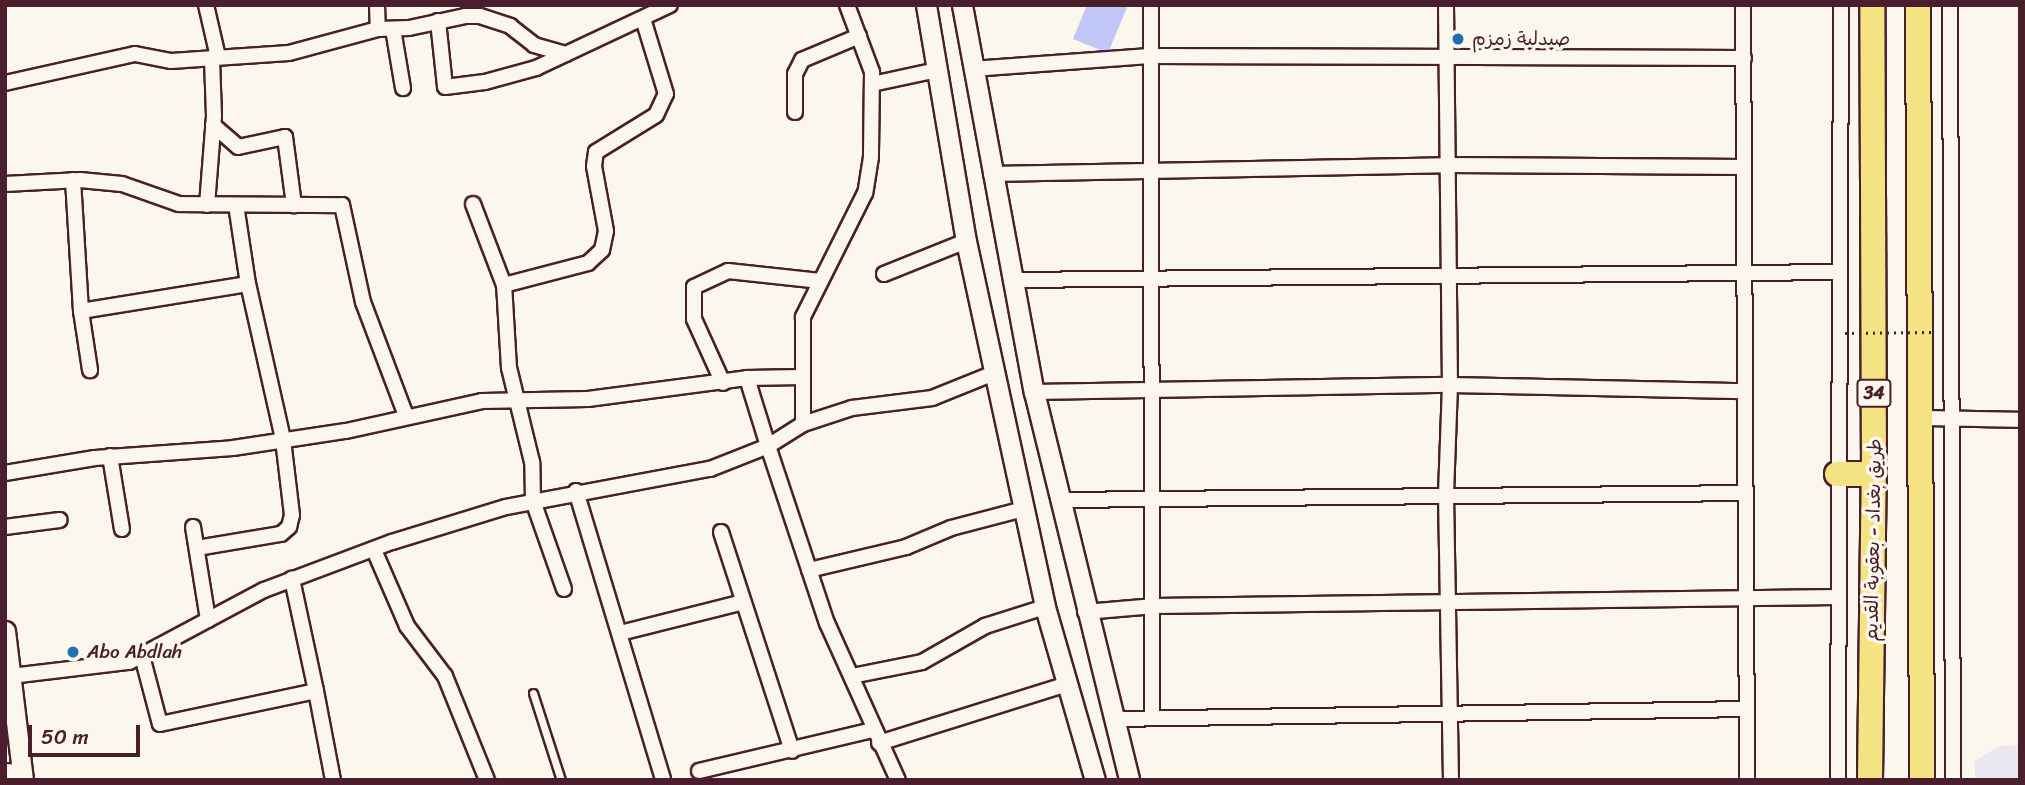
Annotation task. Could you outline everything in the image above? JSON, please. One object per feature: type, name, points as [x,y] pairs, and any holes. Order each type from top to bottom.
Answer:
[{"type":"highway","name":"طريق بغداد - بعقوبة القديم","points":[[1870,780],[1874,474],[1872,5]]},
{"type":"highway","name":"34","points":[[1918,5],[1922,780]]},
{"type":"highway","points":[[1837,474],[1874,474]]},
{"type":"street","points":[[206,5],[215,58],[207,205]]},
{"type":"street","points":[[377,5],[378,29]]},
{"type":"street","points":[[438,21],[445,87],[485,82],[566,54],[670,5]]},
{"type":"street","points":[[803,424],[803,317],[865,193],[871,157],[872,84],[847,5]]},
{"type":"street","points":[[926,5],[966,241],[1045,607],[1095,780]]},
{"type":"street","points":[[962,5],[991,174],[1034,393],[1085,612],[1129,780]]},
{"type":"street","points":[[1151,5],[1149,171],[1155,496],[1152,716]]},
{"type":"street","points":[[1446,5],[1444,56],[1450,385],[1446,494],[1451,604],[1451,780]]},
{"type":"street","points":[[1743,5],[1747,780]]},
{"type":"street","points":[[1838,780],[1837,474],[1841,5]]},
{"type":"street","points":[[1951,5],[1953,780]]},
{"type":"street","points":[[5,83],[135,54],[171,61],[289,53],[378,29],[480,16],[510,26],[534,45],[566,54]]},
{"type":"street","points":[[504,285],[588,263],[602,250],[606,231],[594,166],[596,152],[656,115],[666,94],[643,19]]},
{"type":"street","points":[[393,29],[403,88]]},
{"type":"street","points":[[795,112],[795,74],[802,60],[859,36]]},
{"type":"street","points":[[972,69],[1150,56],[1744,58]]},
{"type":"street","points":[[872,84],[937,70]]},
{"type":"street","points":[[213,125],[238,148],[285,137],[294,205]]},
{"type":"street","points":[[991,174],[1446,165],[1744,167]]},
{"type":"street","points":[[72,180],[81,311],[90,370]]},
{"type":"street","points":[[5,184],[72,180],[122,184],[179,204],[342,205],[363,302],[406,416]]},
{"type":"street","points":[[473,204],[504,285],[505,342],[532,463],[533,501],[564,589]]},
{"type":"street","points":[[197,548],[281,534],[289,527],[292,515],[283,439],[248,284],[236,205]]},
{"type":"street","points":[[884,274],[966,241]]},
{"type":"street","points":[[723,383],[694,318],[694,287],[728,271],[820,281]]},
{"type":"street","points":[[1011,279],[1150,281],[1448,273],[1745,275],[1838,272]]},
{"type":"street","points":[[81,311],[248,284]]},
{"type":"street","points":[[11,676],[96,668],[142,656],[292,579],[373,550],[533,501],[576,491],[677,477],[768,446],[803,424],[852,408],[932,398],[994,373]]},
{"type":"street","points":[[5,473],[110,456],[233,448],[346,432],[406,416],[517,397],[588,398],[747,379],[802,377]]},
{"type":"street","points":[[747,379],[809,570],[876,736],[898,780]]},
{"type":"street","points":[[999,396],[1034,393],[1450,385],[1745,391]]},
{"type":"street","points":[[1920,418],[2020,420]]},
{"type":"street","points":[[110,456],[122,528]]},
{"type":"street","points":[[576,491],[663,780]]},
{"type":"street","points":[[1059,500],[1155,496],[1745,493]]},
{"type":"street","points":[[809,570],[906,547],[951,528],[1024,509]]},
{"type":"street","points":[[5,527],[60,520]]},
{"type":"street","points":[[193,527],[208,620]]},
{"type":"street","points":[[721,532],[792,751]]},
{"type":"street","points":[[373,550],[407,626],[445,676],[487,780]]},
{"type":"street","points":[[292,579],[333,780]]},
{"type":"street","points":[[1085,612],[1155,607],[1837,597]]},
{"type":"street","points":[[620,633],[743,602]]},
{"type":"street","points":[[852,676],[922,662],[985,626],[1045,607]]},
{"type":"street","points":[[5,631],[11,676],[17,774]]},
{"type":"street","points":[[142,656],[160,724],[316,691]]},
{"type":"street","points":[[699,771],[876,736],[1067,684]]},
{"type":"street","points":[[1113,719],[1152,716],[1747,709]]},
{"type":"lane","points":[[533,693],[561,780]]},
{"type":"path","points":[[1845,333],[1935,332]]},
{"type":"shaded area","points":[[2020,745],[2020,780],[1975,780],[1975,761],[1999,746]]},
{"type":"building","points":[[1087,5],[1128,5],[1108,53],[1073,39]]},
{"type":"place","name":"صيدلية زمزم","points":[[1458,39]]},
{"type":"place","name":"Abo Abdlah","points":[[73,652]]}]
